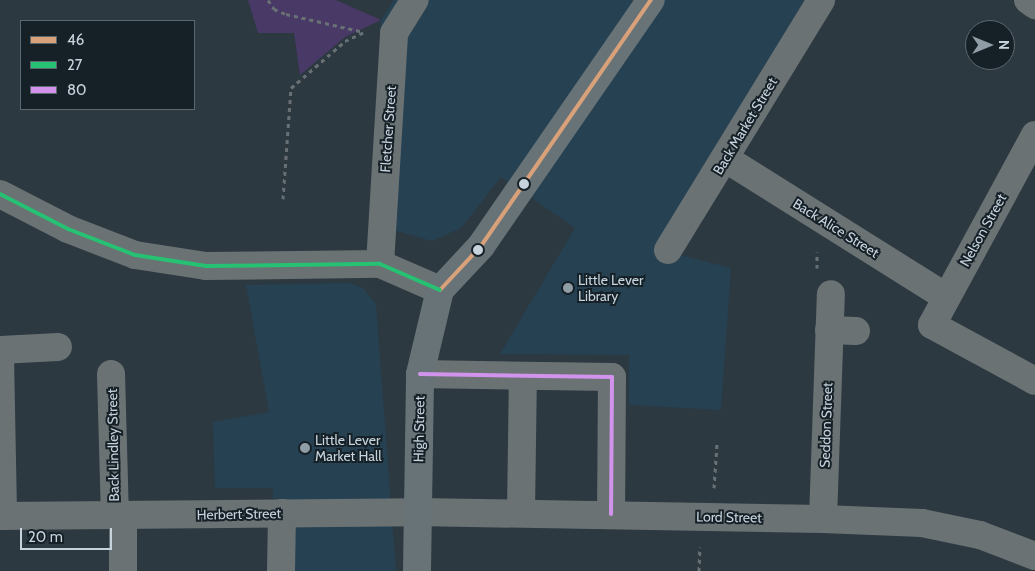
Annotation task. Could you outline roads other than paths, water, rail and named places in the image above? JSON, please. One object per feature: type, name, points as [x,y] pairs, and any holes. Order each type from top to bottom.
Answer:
[{"type":"main road","points":[[440,290],[481,246],[651,0]]},
{"type":"main road","name":"High Street","points":[[417,571],[420,374],[440,290]]},
{"type":"street","name":"Fletcher Street","points":[[380,264],[394,34],[415,0]]},
{"type":"street","name":"Back Market Street","points":[[668,250],[726,159],[821,0]]},
{"type":"street","points":[[1028,0],[1035,5]]},
{"type":"street","name":"Nelson Street","points":[[1035,135],[932,325],[1035,380]]},
{"type":"street","name":"Back Alice Street","points":[[726,159],[946,298]]},
{"type":"street","points":[[0,194],[104,244],[168,262],[206,266],[380,264],[440,290]]},
{"type":"street","name":"Seddon Street","points":[[823,519],[830,294]]},
{"type":"street","points":[[829,330],[856,331]]},
{"type":"street","points":[[0,350],[58,347]]},
{"type":"street","points":[[0,356],[2,516]]},
{"type":"street","name":"Back Lindley Street","points":[[111,374],[123,571]]},
{"type":"street","points":[[420,374],[612,377],[611,514]]},
{"type":"street","points":[[521,513],[523,376]]},
{"type":"street","name":"Lord Street","points":[[417,512],[712,516],[922,523],[980,535],[1035,556]]},
{"type":"street","name":"Herbert Street","points":[[2,516],[417,512]]},
{"type":"street","points":[[281,571],[282,513]]},
{"type":"place","name":"Little Lever Library","points":[[568,288]]},
{"type":"place","name":"Little Lever Market Hall","points":[[305,448]]}]
